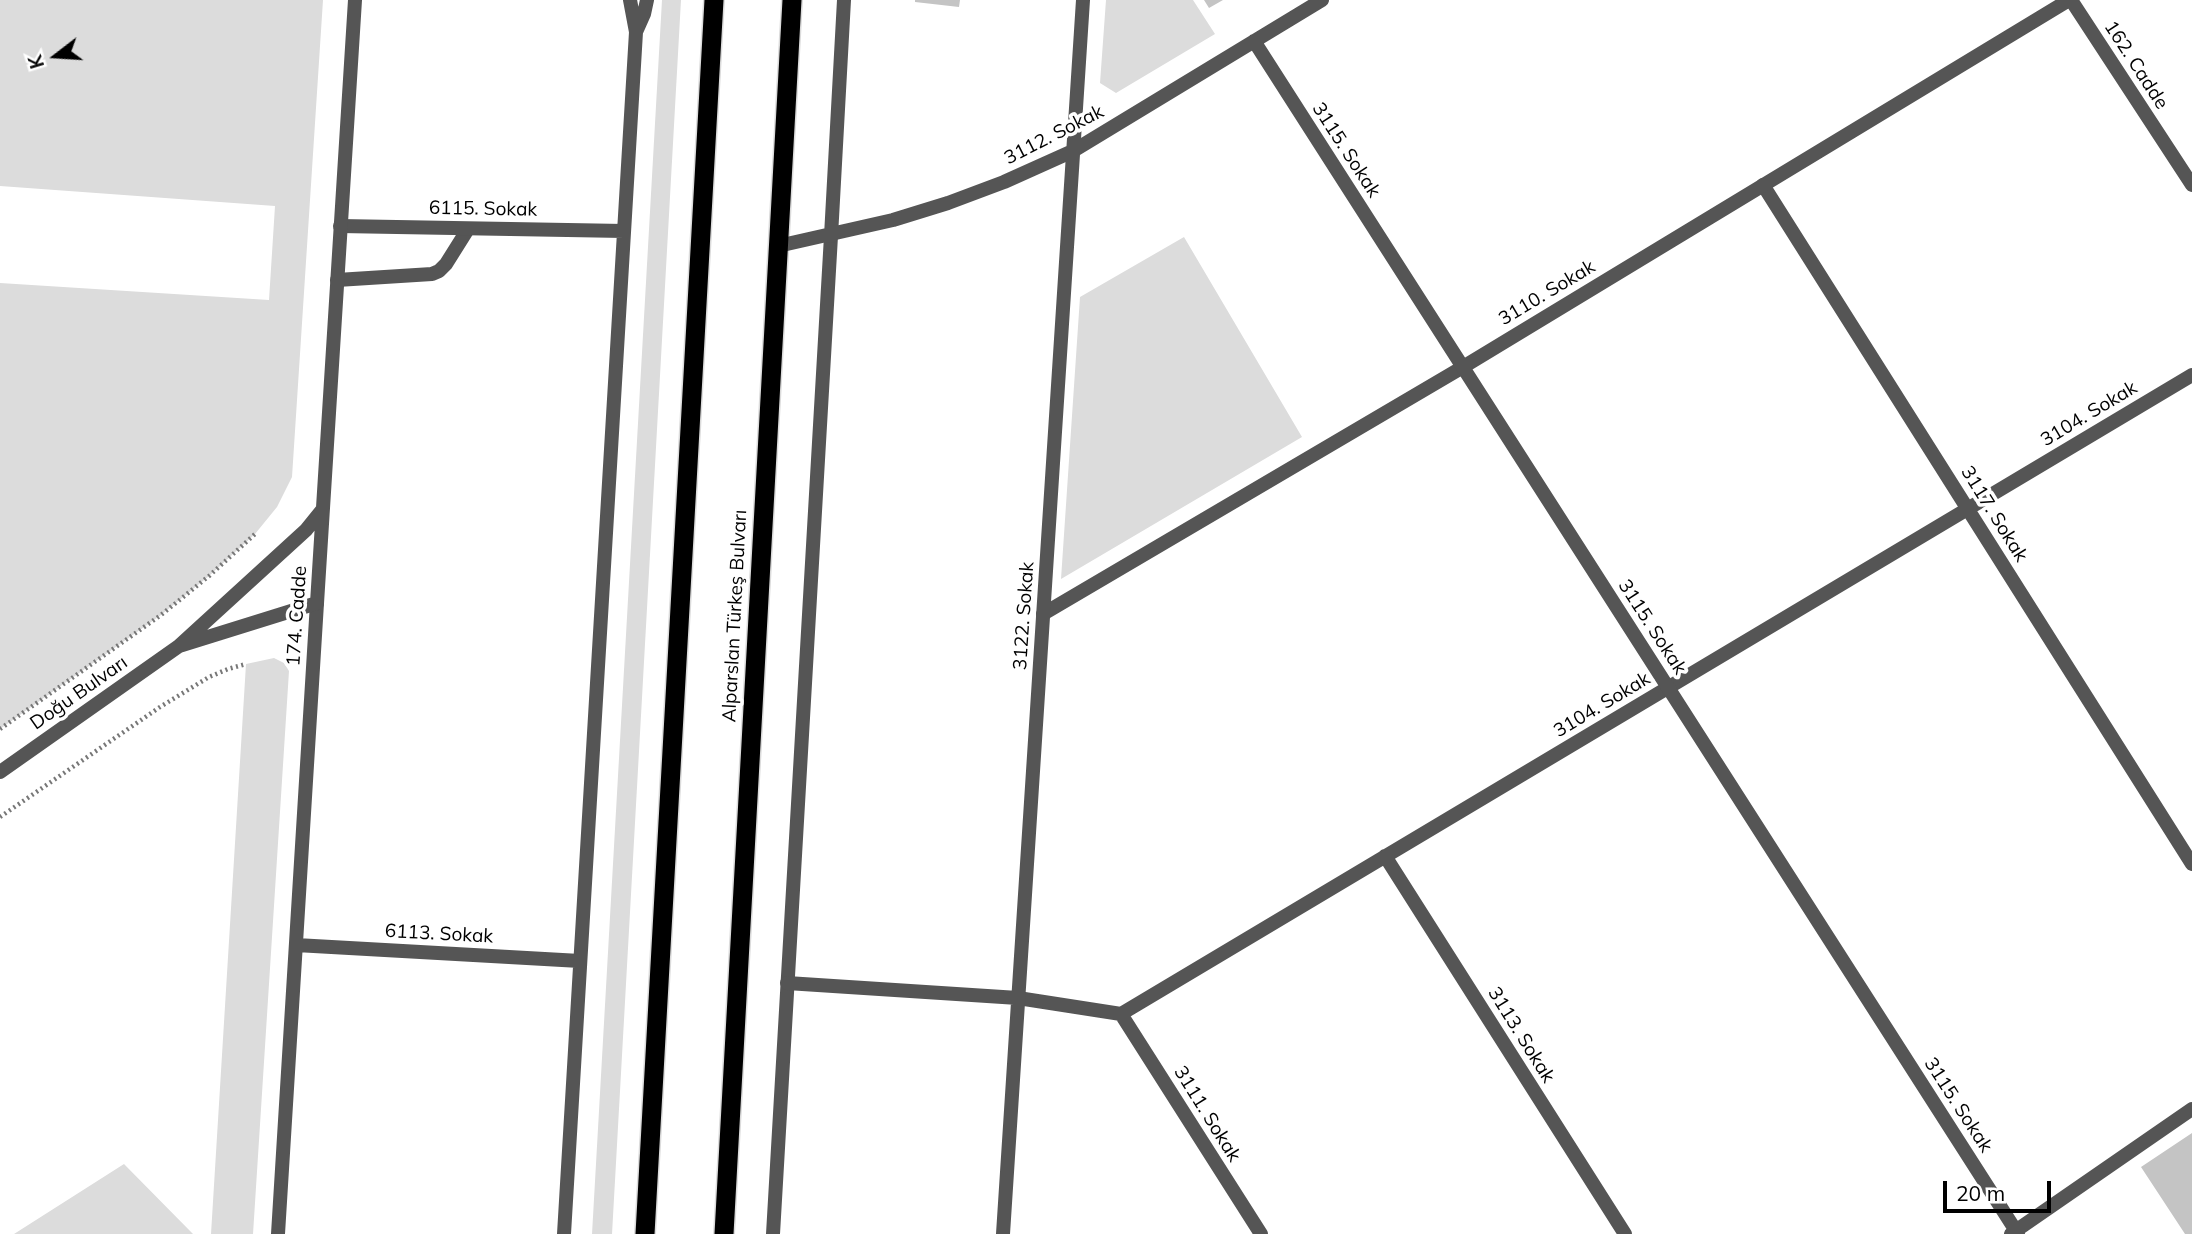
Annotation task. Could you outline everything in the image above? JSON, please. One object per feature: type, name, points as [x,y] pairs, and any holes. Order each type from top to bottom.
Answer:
[{"type":"highway","points":[[645,1234],[714,0]]},
{"type":"highway","name":"Alparslan Türkeş Bulvarı","points":[[724,1234],[792,0]]},
{"type":"street","name":"174. Cadde","points":[[278,1234],[355,0]]},
{"type":"street","points":[[564,1234],[636,32],[630,0]]},
{"type":"street","points":[[636,32],[647,0]]},
{"type":"street","points":[[773,1234],[844,0]]},
{"type":"street","name":"3122. Sokak","points":[[1003,1234],[1083,0]]},
{"type":"street","name":"3112. Sokak","points":[[778,246],[831,236],[948,203],[1004,182],[1073,151],[1322,0]]},
{"type":"street","name":"3110. Sokak","points":[[1043,614],[1463,367],[2070,0]]},
{"type":"street","name":"162. Cadde","points":[[2070,0],[2192,185]]},
{"type":"street","name":"3115. Sokak","points":[[1254,41],[2015,1233]]},
{"type":"street","name":"3117. Sokak","points":[[1763,185],[2192,864]]},
{"type":"street","name":"6115. Sokak","points":[[341,226],[624,231]]},
{"type":"street","points":[[337,280],[432,274],[446,264],[468,229]]},
{"type":"street","name":"3104. Sokak","points":[[1121,1014],[2192,375]]},
{"type":"street","name":"Doğu Bulvarı","points":[[0,772],[179,646],[306,530],[323,509]]},
{"type":"street","name":"Doğu Bulvarı","points":[[179,646],[317,603]]},
{"type":"street","name":"3113. Sokak","points":[[1385,856],[1625,1234]]},
{"type":"street","name":"6113. Sokak","points":[[296,945],[580,961]]},
{"type":"street","points":[[787,983],[1018,998],[1121,1014]]},
{"type":"street","name":"3111. Sokak","points":[[1121,1014],[1261,1234]]},
{"type":"street","points":[[2015,1233],[2192,1109]]},
{"type":"path","points":[[0,729],[161,615],[255,534]]},
{"type":"path","points":[[0,817],[160,707],[209,677],[246,664]]},
{"type":"shaded area","points":[[0,0],[323,0],[292,477],[277,507],[255,534],[209,576],[161,615],[0,729],[0,283],[269,300],[275,206],[0,186]]},
{"type":"shaded area","points":[[662,0],[681,0],[612,1234],[592,1234]]},
{"type":"shaded area","points":[[1106,0],[1193,0],[1215,34],[1116,93],[1100,83]]},
{"type":"shaded area","points":[[1184,237],[1302,437],[1061,579],[1080,297]]},
{"type":"shaded area","points":[[274,658],[284,663],[289,671],[253,1234],[211,1234],[246,664]]},
{"type":"shaded area","points":[[124,1164],[193,1234],[14,1234]]},
{"type":"building","points":[[915,0],[960,0],[959,7]]},
{"type":"building","points":[[1204,0],[1223,0],[1209,8]]},
{"type":"building","points":[[2192,1133],[2192,1234],[2185,1234],[2141,1167]]}]
